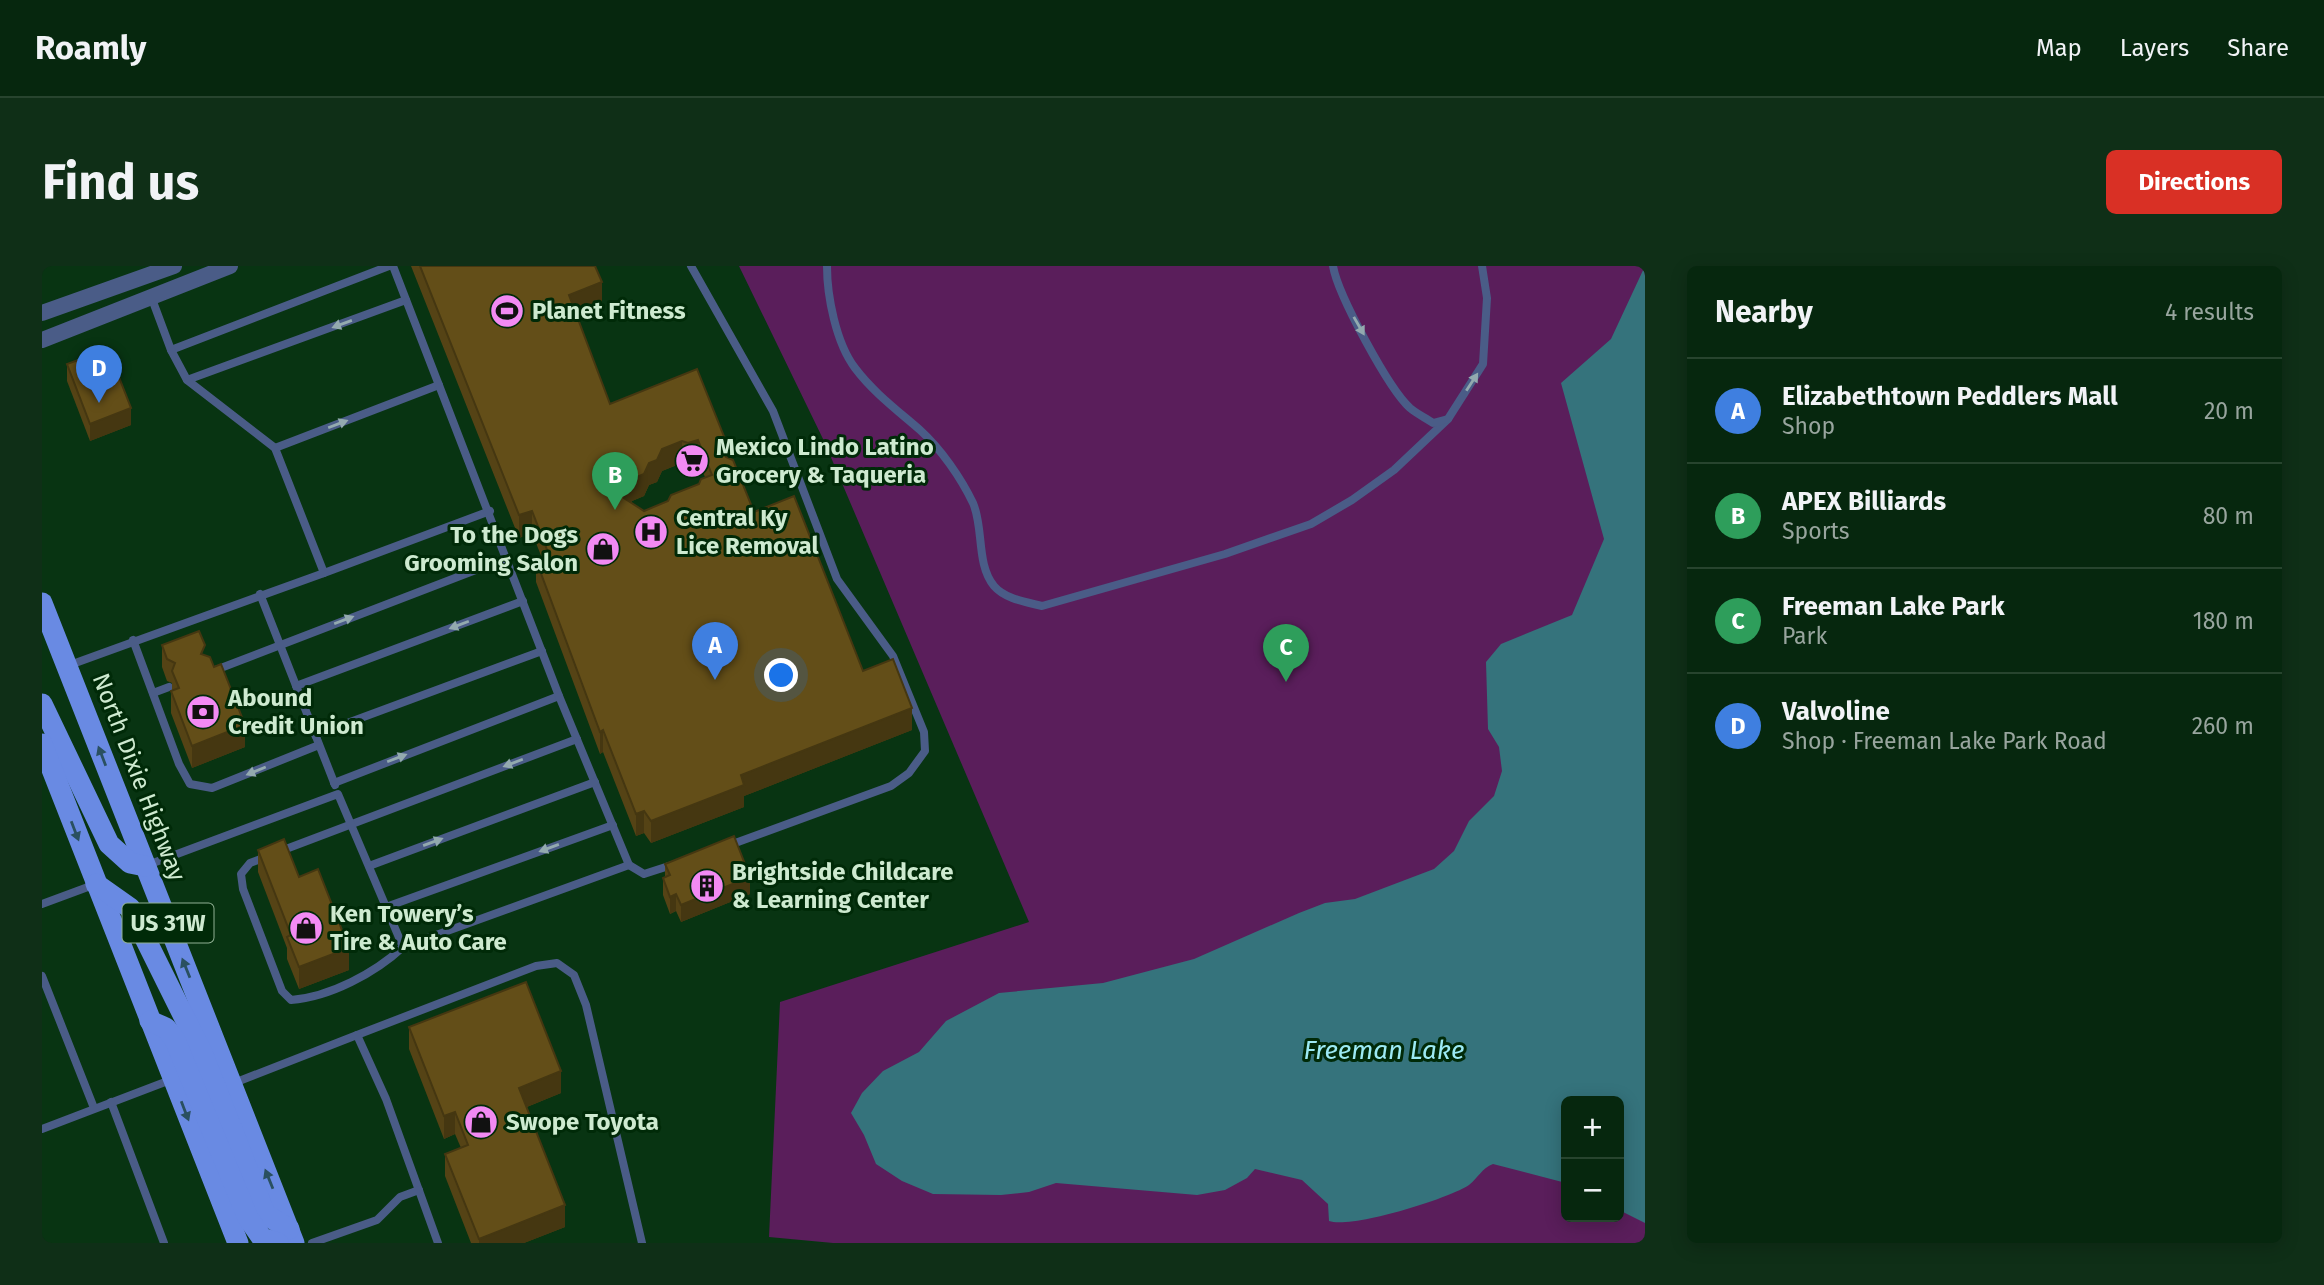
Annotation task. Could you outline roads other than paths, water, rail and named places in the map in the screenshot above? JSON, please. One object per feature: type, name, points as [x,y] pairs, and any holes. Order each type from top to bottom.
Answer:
[{"type":"main road","name":"North Dixie Highway","points":[[43,606],[231,1084],[287,1238]]},
{"type":"main road","points":[[42,705],[109,844],[130,863],[145,866]]},
{"type":"main road","name":"US 31W","points":[[42,744],[238,1243]]},
{"type":"main road","points":[[96,884],[130,908],[203,1055],[265,1214],[287,1238]]},
{"type":"main road","points":[[150,1021],[166,1028],[175,1040],[248,1218],[262,1238],[287,1238]]},
{"type":"street","points":[[42,313],[174,266]]},
{"type":"street","points":[[42,340],[152,299],[230,266]]},
{"type":"lane","points":[[171,350],[391,266],[490,511],[559,696],[629,865],[645,874],[681,862]]},
{"type":"lane","points":[[691,266],[773,411],[837,579],[893,656],[924,732],[925,751],[909,773],[891,786],[718,849]]},
{"type":"lane","points":[[827,266],[835,321],[853,366],[889,405],[922,432],[948,464],[974,505],[986,569],[994,586],[1015,600],[1042,606],[1238,550],[1311,524],[1352,500],[1394,470],[1448,419],[1483,364],[1487,298],[1482,266]]},
{"type":"lane","points":[[1333,266],[1358,325],[1410,408],[1433,422],[1448,419]]},
{"type":"lane","points":[[152,299],[171,350],[187,380],[275,448],[324,573]]},
{"type":"lane","points":[[187,380],[406,300]]},
{"type":"lane","points":[[275,448],[439,385]]},
{"type":"lane","points":[[67,666],[490,511]]},
{"type":"lane","points":[[207,673],[507,558]]},
{"type":"lane","points":[[260,594],[338,794],[403,947]]},
{"type":"lane","points":[[296,686],[523,601]]},
{"type":"lane","points":[[134,640],[179,764],[190,784],[212,788],[319,745]]},
{"type":"lane","points":[[315,734],[542,651]]},
{"type":"lane","points":[[153,693],[169,687]]},
{"type":"lane","points":[[334,783],[559,696]]},
{"type":"lane","points":[[577,739],[250,863],[241,873],[243,889],[282,991],[291,1000],[308,999],[382,967],[403,947],[629,865]]},
{"type":"lane","points":[[369,866],[595,782]]},
{"type":"lane","points":[[145,866],[338,794]]},
{"type":"lane","points":[[386,907],[613,825]]},
{"type":"lane","points":[[42,904],[96,884]]},
{"type":"lane","points":[[231,1084],[536,965],[557,963],[574,975],[586,1005],[642,1243]]},
{"type":"lane","points":[[42,976],[94,1108]]},
{"type":"lane","points":[[357,1035],[386,1099],[438,1243]]},
{"type":"lane","points":[[42,1129],[173,1079]]},
{"type":"lane","points":[[111,1102],[164,1243]]},
{"type":"lane","points":[[312,1243],[377,1220],[400,1197],[419,1190]]},
{"type":"water","name":"Freeman Lake","points":[[1645,266],[1645,1223],[1624,1212],[1624,1096],[1561,1096],[1561,1182],[1493,1164],[1458,1191],[1399,1211],[1357,1221],[1329,1221],[1328,1204],[1302,1180],[1255,1169],[1247,1178],[1225,1190],[1197,1195],[1056,1183],[1029,1192],[1001,1195],[933,1194],[902,1181],[876,1164],[851,1113],[862,1093],[883,1071],[919,1052],[946,1021],[999,993],[1103,983],[1194,959],[1325,903],[1355,899],[1434,869],[1454,851],[1469,821],[1494,796],[1502,771],[1499,747],[1488,729],[1486,662],[1501,644],[1572,615],[1604,539],[1561,383],[1611,339]]},
{"type":"place","name":"Planet Fitness","points":[[507,311]]},
{"type":"place","name":"Valvoline","points":[[99,403]]},
{"type":"place","name":"Mexico Lindo Latino Grocery & Taqueria","points":[[692,461]]},
{"type":"place","name":"APEX Billiards","points":[[615,510]]},
{"type":"place","name":"Central Ky Lice Removal","points":[[651,532]]},
{"type":"place","name":"To the Dogs Grooming Salon","points":[[603,549]]},
{"type":"place","name":"Elizabethtown Peddlers Mall","points":[[715,680]]},
{"type":"place","name":"Freeman Lake Park","points":[[1286,682]]},
{"type":"place","name":"Abound Credit Union","points":[[203,712]]},
{"type":"place","name":"Brightside Childcare & Learning Center","points":[[707,886]]},
{"type":"place","name":"Ken Towery’s Tire & Auto Care","points":[[306,928]]},
{"type":"place","name":"Swope Toyota","points":[[481,1122]]}]
